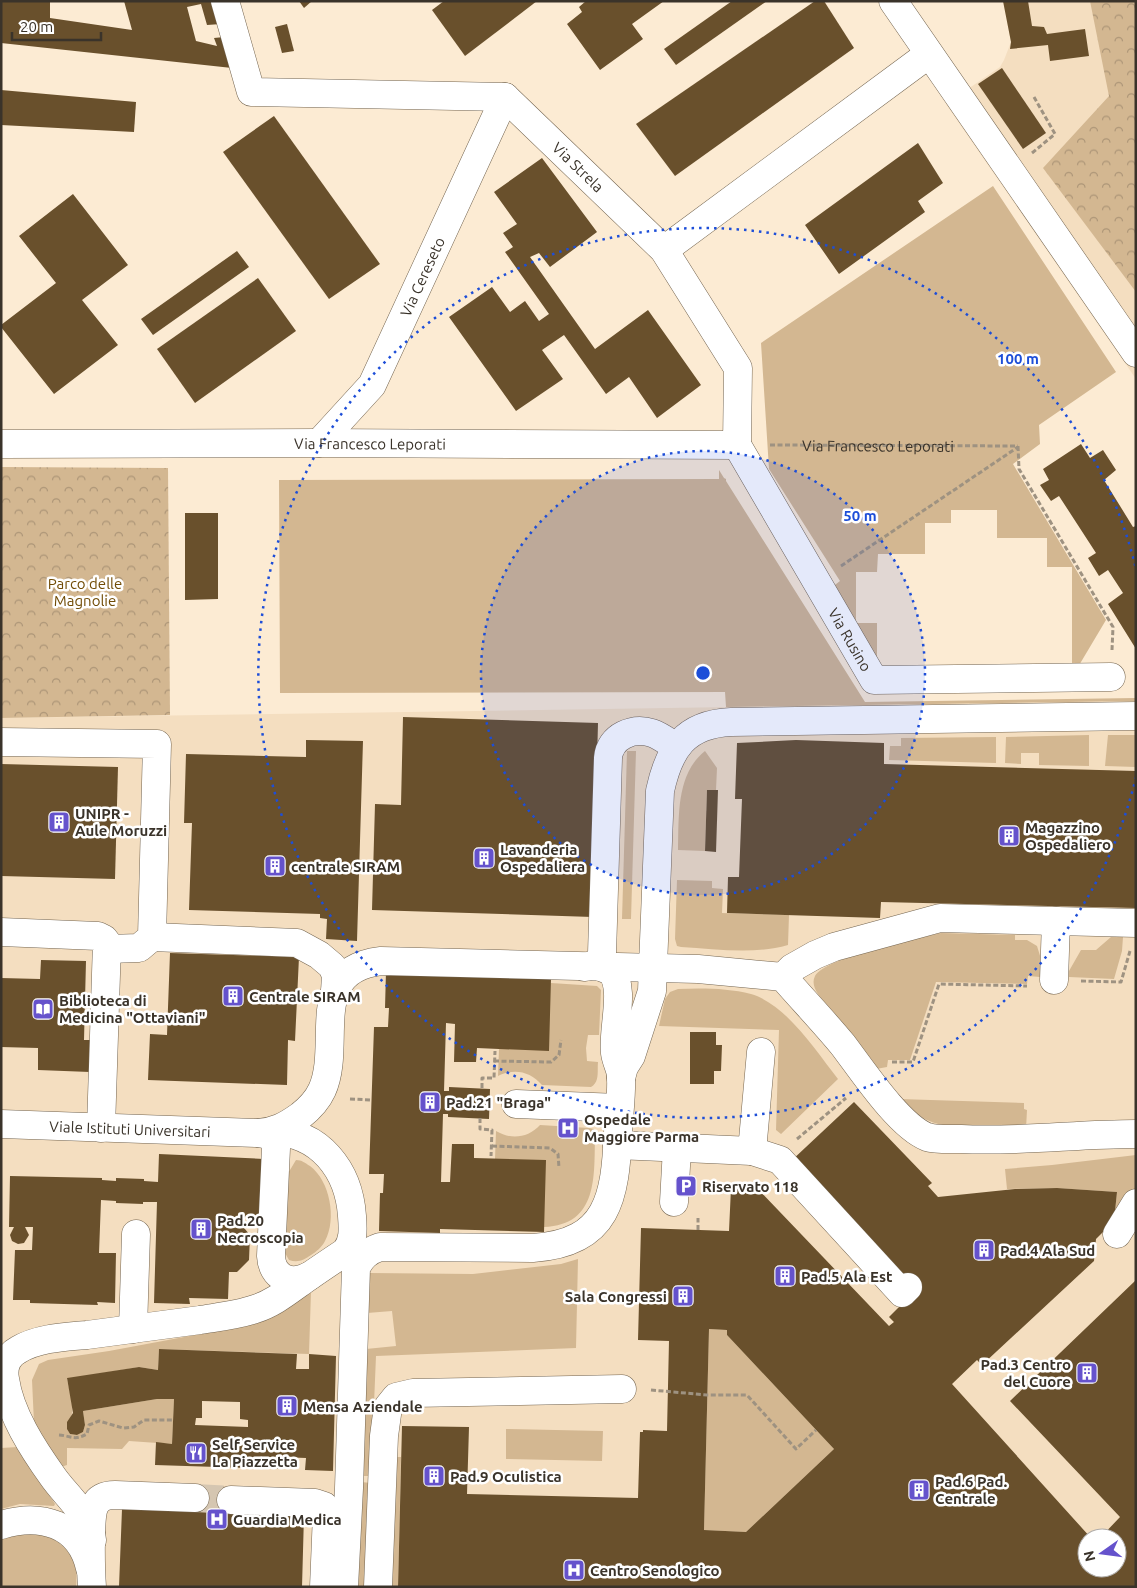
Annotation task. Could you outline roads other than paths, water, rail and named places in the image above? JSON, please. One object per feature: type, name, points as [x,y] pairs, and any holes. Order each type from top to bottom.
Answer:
[{"type":"street","points":[[225,1],[251,92],[505,97]]},
{"type":"street","points":[[893,1],[1136,353]]},
{"type":"street","points":[[737,445],[738,368],[664,250],[930,54]]},
{"type":"street","name":"Via Strela","points":[[505,97],[664,250]]},
{"type":"street","name":"Via Cereseto","points":[[319,443],[372,385],[505,97]]},
{"type":"street","name":"Via Francesco Leporati","points":[[1,444],[737,445]]},
{"type":"street","name":"Via Rusino","points":[[737,445],[874,680],[1111,677]]},
{"type":"street","points":[[264,1132],[270,1135],[276,1148],[272,1265],[277,1274],[288,1280],[302,1279],[357,1251],[533,1248],[566,1244],[591,1228],[604,1212],[614,1183],[621,1078],[624,1067],[631,1056],[652,991],[660,791],[667,764],[676,747],[694,731],[708,725],[723,722],[1136,716]]},
{"type":"street","points":[[592,967],[602,954],[608,758],[610,749],[614,741],[621,736],[638,731],[653,734],[676,747]]},
{"type":"street","points":[[1,742],[157,744],[152,937]]},
{"type":"street","points":[[783,977],[792,968],[834,947],[940,918],[1133,923]]},
{"type":"street","points":[[1042,984],[1056,921]]},
{"type":"street","points":[[1,932],[98,936],[104,939],[108,948],[101,1128]]},
{"type":"street","points":[[108,948],[135,949],[142,946],[152,937],[296,943],[320,955],[332,966],[336,975],[335,992],[331,1017],[327,1073],[322,1089],[316,1101],[303,1114],[283,1128],[264,1132]]},
{"type":"street","points":[[335,992],[349,972],[359,966],[381,961],[698,969],[783,977],[842,1044],[869,1080],[909,1126],[928,1137],[988,1140],[1136,1134]]},
{"type":"street","points":[[592,967],[610,971],[617,982],[615,1053],[621,1078]]},
{"type":"street","points":[[752,1151],[761,1052]]},
{"type":"street","points":[[516,1104],[619,1108]]},
{"type":"street","name":"Viale Istituti Universitari","points":[[1,1124],[290,1134],[307,1140],[334,1161],[345,1184],[350,1202],[357,1251],[344,1587]]},
{"type":"street","points":[[617,1145],[752,1151],[780,1160],[902,1292],[908,1287]]},
{"type":"street","points":[[674,1202],[677,1148]]},
{"type":"street","points":[[1116,1234],[1136,1203]]},
{"type":"street","points":[[133,1329],[136,1234]]},
{"type":"street","points":[[92,1540],[89,1524],[53,1478],[30,1442],[9,1396],[4,1374],[6,1363],[13,1353],[25,1346],[42,1341],[223,1316],[252,1310],[267,1304],[309,1276]]},
{"type":"street","points":[[378,1587],[384,1436],[388,1407],[396,1397],[413,1393],[622,1389]]},
{"type":"street","points":[[91,1582],[94,1508],[97,1502],[105,1496],[115,1495],[195,1498]]},
{"type":"street","points":[[231,1500],[315,1502],[324,1506],[327,1514],[324,1587]]},
{"type":"street","points":[[1,1525],[15,1521],[34,1520],[61,1526],[76,1539],[86,1555],[91,1582]]},
{"type":"tunnel","points":[[195,1498],[231,1500]]},
{"type":"place","name":"UNIPR - Aule Moruzzi","points":[[59,822]]},
{"type":"place","name":"Magazzino Ospedaliero","points":[[1009,836]]},
{"type":"place","name":"Lavanderia Ospedaliera","points":[[484,858]]},
{"type":"place","name":"centrale SIRAM","points":[[275,866]]},
{"type":"place","name":"Centrale SIRAM","points":[[233,996]]},
{"type":"place","name":"Biblioteca di Medicina \"Ottaviani\"","points":[[43,1009]]},
{"type":"place","name":"Pad.21 \"Braga\"","points":[[430,1102]]},
{"type":"place","name":"Ospedale Maggiore Parma","points":[[568,1128]]},
{"type":"place","name":"Riservato 118","points":[[686,1186]]},
{"type":"place","name":"Pad.20 Necroscopia","points":[[201,1229]]},
{"type":"place","name":"Pad.4 Ala Sud","points":[[984,1250]]},
{"type":"place","name":"Pad.5 Ala Est","points":[[785,1276]]},
{"type":"place","name":"Sala Congressi","points":[[683,1296]]},
{"type":"place","name":"Pad.3 Centro del Cuore","points":[[1087,1373]]},
{"type":"place","name":"Mensa Aziendale","points":[[287,1406]]},
{"type":"place","name":"Self Service La Piazzetta","points":[[196,1453]]},
{"type":"place","name":"Pad.9 Oculistica","points":[[434,1476]]},
{"type":"place","name":"Pad.6 Pad. Centrale","points":[[919,1490]]},
{"type":"place","name":"Guardia Medica","points":[[217,1519]]},
{"type":"place","name":"Centro Senologico","points":[[574,1570]]},
{"type":"park label","name":"Parco delle Magnolie","points":[[85,592]]}]
